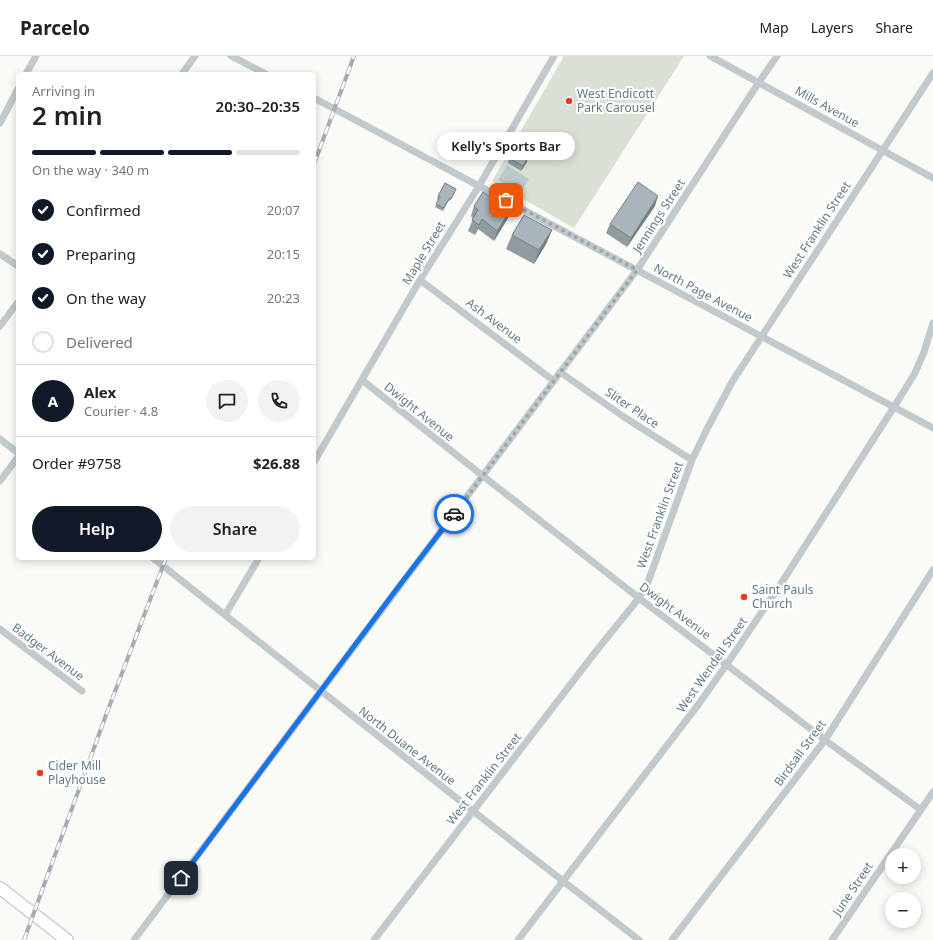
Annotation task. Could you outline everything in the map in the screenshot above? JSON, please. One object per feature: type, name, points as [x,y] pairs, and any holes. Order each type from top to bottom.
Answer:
[{"type":"main road","points":[[0,888],[67,940]]},
{"type":"street","points":[[27,72],[36,56]]},
{"type":"street","points":[[183,72],[195,56]]},
{"type":"street","points":[[230,56],[262,72]]},
{"type":"street","name":"Maple Street","points":[[316,459],[420,280],[479,186],[554,56]]},
{"type":"street","name":"Mills Avenue","points":[[710,56],[933,178]]},
{"type":"street","name":"Jennings Street","points":[[134,940],[637,270],[777,56]]},
{"type":"street","name":"West Franklin Street","points":[[374,940],[639,598],[648,582],[692,460],[732,382],[933,73]]},
{"type":"street","points":[[0,123],[16,94]]},
{"type":"street","name":"North Page Avenue","points":[[316,99],[933,428]]},
{"type":"street","points":[[0,254],[16,265]]},
{"type":"street","name":"Ash Avenue","points":[[420,280],[554,381]]},
{"type":"street","points":[[0,326],[16,305]]},
{"type":"street","name":"West Wendell Street","points":[[518,940],[698,705],[727,664],[782,582],[915,373],[924,352],[933,324]]},
{"type":"street","name":"Sliter Place","points":[[560,372],[624,417],[692,460]]},
{"type":"street","name":"Dwight Avenue","points":[[362,380],[639,598],[825,740],[921,810]]},
{"type":"street","points":[[0,439],[16,451]]},
{"type":"street","points":[[0,481],[16,460]]},
{"type":"street","name":"North Duane Avenue","points":[[156,560],[320,692],[639,940]]},
{"type":"street","points":[[225,615],[258,560]]},
{"type":"street","name":"Birdsall Street","points":[[672,940],[825,740],[933,570]]},
{"type":"street","name":"Badger Avenue","points":[[0,629],[82,691]]},
{"type":"street","name":"June Street","points":[[832,940],[933,792]]},
{"type":"shaded area","points":[[564,56],[684,56],[574,228],[492,181]]},
{"type":"shaded area","points":[[507,165],[529,179],[520,193],[498,180]]},
{"type":"building","points":[[515,149],[528,157],[523,166],[509,158]]},
{"type":"building","points":[[638,182],[658,196],[631,238],[610,224]]},
{"type":"building","points":[[445,183],[456,189],[451,199],[450,198],[443,208],[436,204],[440,197],[438,196]]},
{"type":"building","points":[[483,192],[496,201],[496,199],[512,208],[497,231],[482,219],[479,225],[472,220],[478,210],[474,206]]},
{"type":"building","points":[[524,215],[552,230],[539,250],[512,235]]},
{"type":"railway","points":[[316,159],[354,56]]},
{"type":"railway","points":[[24,940],[106,715],[165,560]]},
{"type":"way so far","points":[[454,514],[637,270],[506,200]]},
{"type":"place","name":"West Endicott Park Carousel","points":[[569,101]]},
{"type":"place","name":"Kelly's Sports Bar","points":[[506,200]]},
{"type":"place","name":"Saint Pauls Church","points":[[744,597]]},
{"type":"place","name":"Cider Mill Playhouse","points":[[40,773]]},
{"type":"route","points":[[181,878],[454,514]]}]
